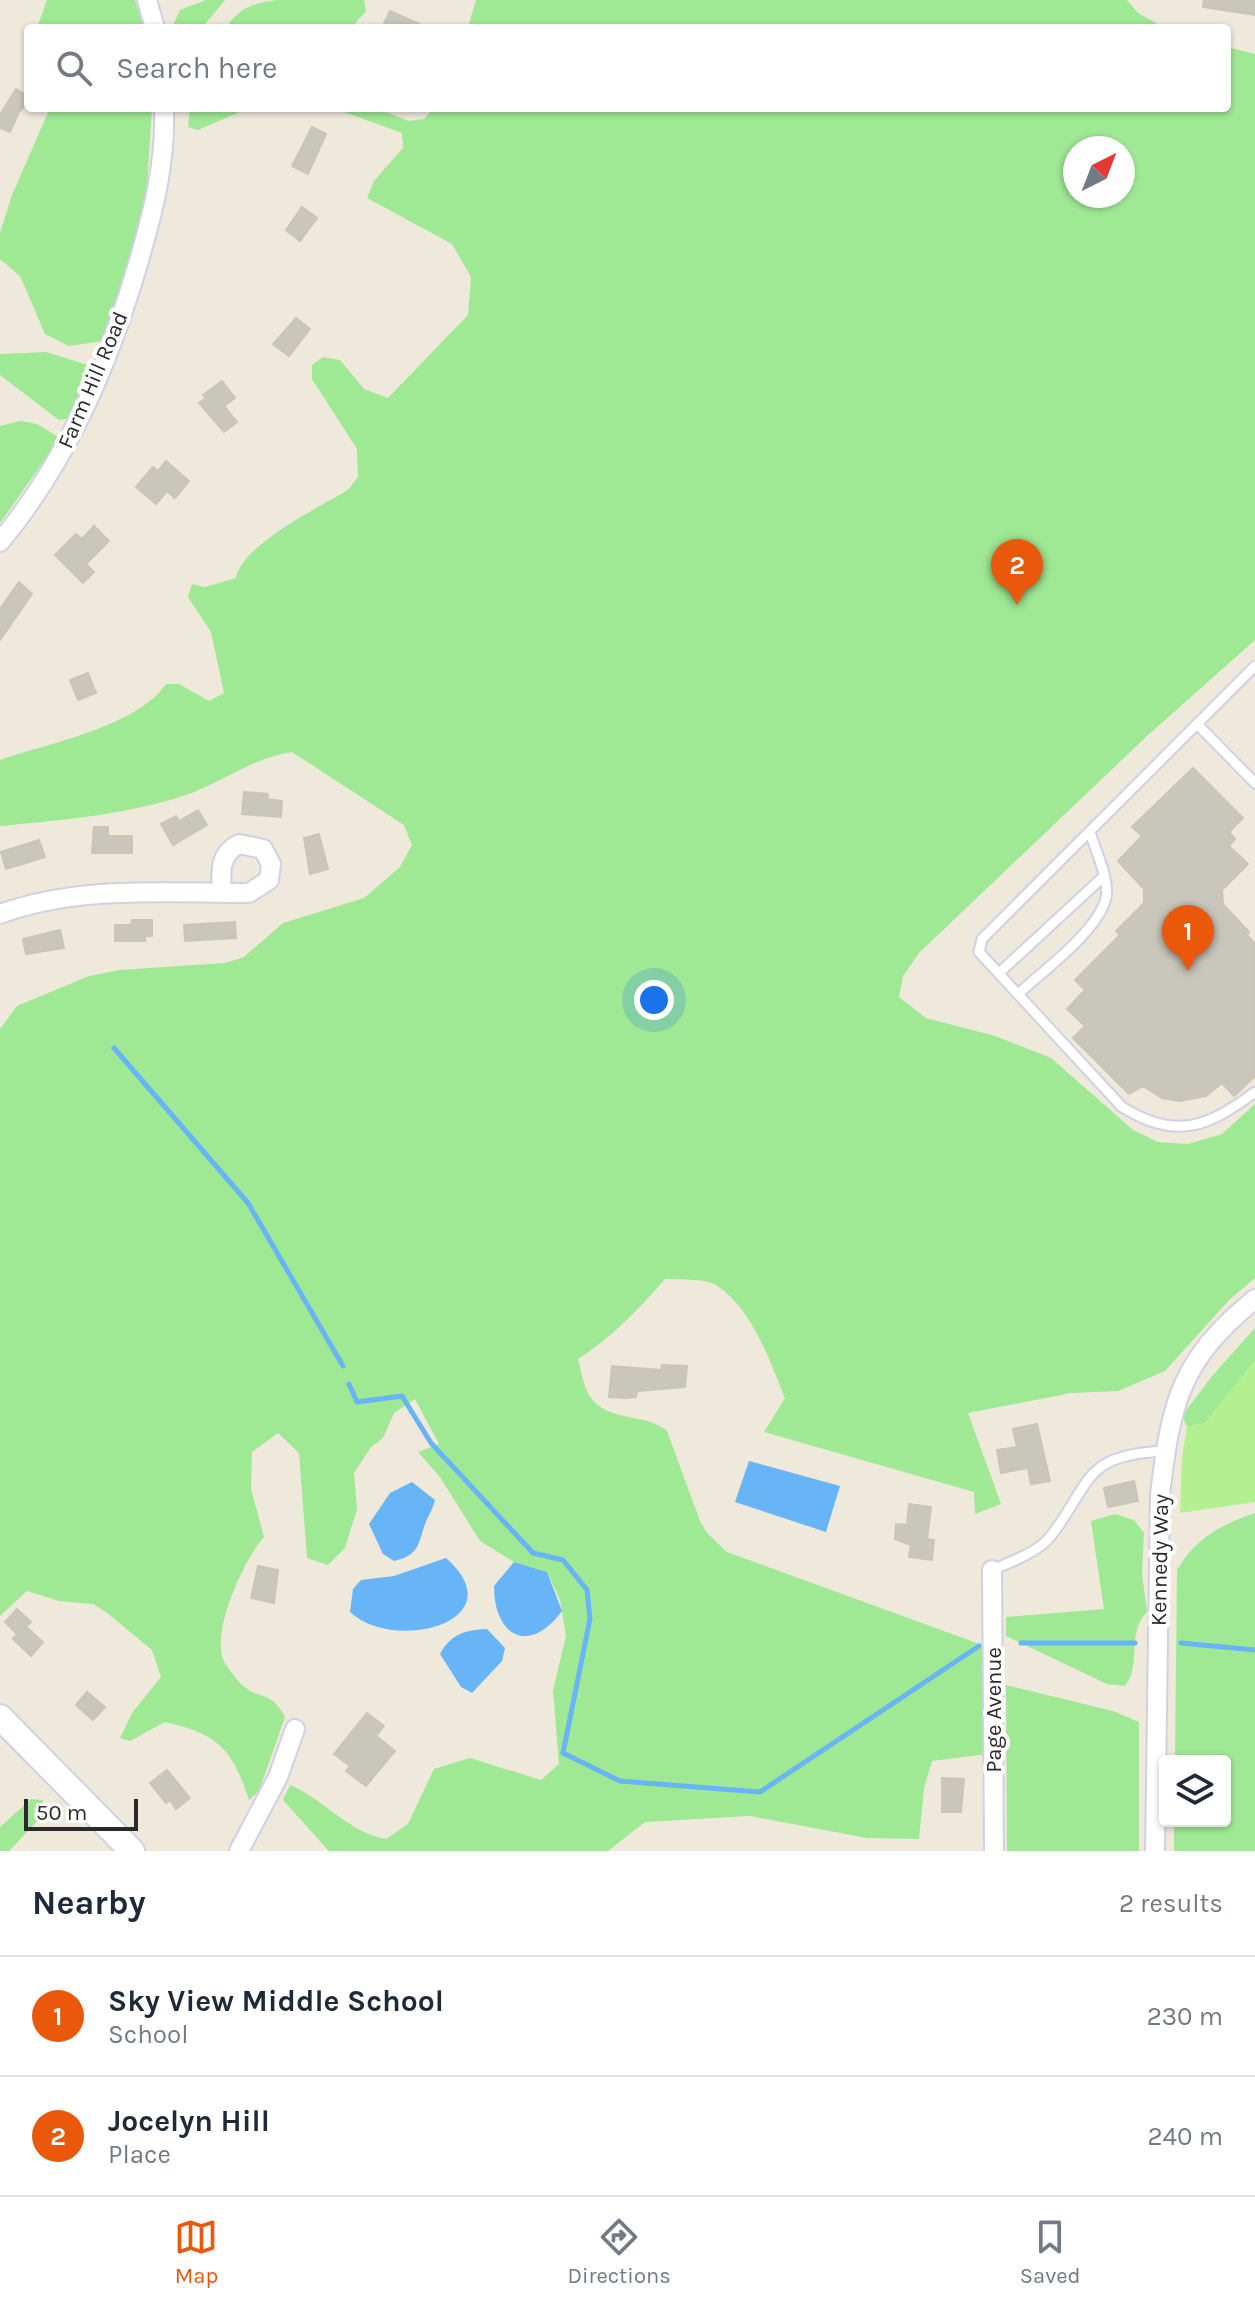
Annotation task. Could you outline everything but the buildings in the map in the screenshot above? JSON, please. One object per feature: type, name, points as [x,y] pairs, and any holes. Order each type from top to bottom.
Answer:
[{"type":"main road","points":[[0,1717],[132,1851]]},
{"type":"street","points":[[147,0],[154,24]]},
{"type":"street","name":"Farm Hill Road","points":[[0,542],[55,468],[115,341],[157,194],[164,145],[164,112]]},
{"type":"street","points":[[0,914],[79,894],[222,893]]},
{"type":"street","name":"Kennedy Way","points":[[1155,1851],[1160,1495],[1165,1451],[1174,1406],[1193,1362],[1220,1328],[1255,1299]]},
{"type":"street","name":"Page Avenue","points":[[992,1570],[994,1851]]},
{"type":"street","points":[[239,1851],[278,1777],[295,1729]]},
{"type":"lane","points":[[1255,666],[982,939],[979,952],[1122,1107],[1145,1121],[1182,1129],[1206,1123],[1255,1092]]},
{"type":"lane","points":[[1198,725],[1255,783]]},
{"type":"lane","points":[[1018,994],[1099,914],[1107,896],[1090,832]]},
{"type":"lane","points":[[999,973],[1103,877]]},
{"type":"lane","points":[[992,1570],[1049,1538],[1077,1491],[1093,1472],[1117,1457],[1165,1451]]},
{"type":"green space","points":[[47,0],[135,0],[143,24],[38,24]]},
{"type":"green space","points":[[206,0],[225,0],[205,24],[174,24],[180,10]]},
{"type":"green space","points":[[277,0],[364,0],[366,11],[355,24],[229,24],[247,8]]},
{"type":"green space","points":[[476,0],[1127,0],[1138,13],[1158,24],[469,24]]},
{"type":"green space","points":[[1231,48],[1255,54],[1255,640],[1147,736],[919,953],[903,976],[899,997],[926,1018],[995,1036],[1051,1058],[1133,1130],[1158,1142],[1188,1144],[1222,1134],[1255,1104],[1255,1278],[1229,1300],[1165,1371],[1118,1391],[1071,1393],[968,1413],[1001,1504],[975,1514],[974,1492],[764,1432],[785,1398],[750,1321],[729,1295],[711,1283],[665,1279],[624,1322],[578,1359],[587,1391],[596,1404],[615,1414],[648,1421],[667,1431],[700,1521],[707,1533],[727,1552],[985,1646],[987,1754],[932,1761],[924,1788],[919,1839],[867,1838],[750,1816],[645,1822],[608,1851],[329,1851],[283,1800],[290,1785],[360,1830],[386,1839],[408,1824],[434,1769],[470,1758],[541,1780],[559,1764],[553,1690],[566,1636],[560,1600],[547,1572],[514,1562],[480,1541],[440,1477],[418,1452],[439,1444],[415,1399],[394,1413],[383,1438],[371,1447],[354,1473],[357,1509],[345,1548],[328,1565],[307,1558],[299,1453],[278,1433],[252,1452],[251,1489],[264,1537],[239,1577],[226,1613],[221,1646],[224,1662],[240,1682],[248,1690],[274,1702],[285,1717],[259,1791],[249,1800],[229,1756],[210,1738],[198,1732],[165,1722],[130,1741],[120,1738],[132,1713],[161,1677],[152,1650],[106,1612],[93,1604],[59,1601],[27,1591],[0,1616],[0,1029],[17,1006],[89,976],[120,970],[225,963],[244,957],[283,923],[364,898],[400,867],[412,845],[404,825],[292,752],[250,765],[197,791],[138,808],[0,826],[0,760],[113,722],[134,712],[166,684],[179,684],[209,701],[224,693],[211,632],[188,597],[192,584],[205,587],[236,578],[252,552],[283,528],[348,490],[358,477],[357,449],[312,379],[312,365],[323,357],[340,360],[364,389],[388,398],[468,315],[471,277],[452,244],[367,198],[374,181],[403,148],[402,133],[344,112],[386,112],[409,121],[424,119],[430,112],[1231,112]]},
{"type":"green space","points":[[48,112],[152,112],[146,201],[134,251],[102,341],[69,346],[45,334],[20,276],[0,259],[0,233],[12,195]]},
{"type":"green space","points":[[190,112],[240,112],[198,130],[188,127]]},
{"type":"green space","points":[[46,352],[88,365],[88,376],[71,418],[59,420],[0,375],[0,354]]},
{"type":"green space","points":[[21,421],[37,424],[60,438],[0,523],[0,426]]},
{"type":"green space","points":[[1255,1328],[1255,1361],[1205,1423],[1187,1427],[1182,1416],[1212,1376]]},
{"type":"green space","points":[[1255,1361],[1255,1502],[1180,1513],[1182,1457],[1187,1427],[1205,1423]]},
{"type":"green space","points":[[1255,1513],[1255,1851],[1174,1851],[1174,1827],[1231,1827],[1231,1755],[1175,1755],[1177,1570],[1201,1541],[1231,1522]]},
{"type":"green space","points":[[1115,1514],[1134,1520],[1144,1533],[1142,1574],[1147,1612],[1137,1629],[1133,1669],[1125,1686],[1107,1684],[1006,1636],[1006,1617],[1104,1609],[1091,1521]]},
{"type":"green space","points":[[1006,1685],[1113,1711],[1139,1722],[1139,1851],[1007,1851]]},
{"type":"green space","points":[[31,1799],[43,1800],[40,1818],[9,1851],[0,1851],[0,1827]]},
{"type":"water","points":[[749,1461],[840,1486],[826,1532],[735,1502]]},
{"type":"water","points":[[412,1482],[435,1500],[416,1548],[408,1556],[394,1561],[383,1554],[369,1524],[390,1493]]},
{"type":"water","points":[[446,1558],[464,1580],[467,1599],[459,1614],[442,1624],[419,1630],[394,1630],[370,1624],[350,1612],[353,1589],[361,1580],[394,1576]]},
{"type":"water","points":[[514,1562],[547,1572],[562,1611],[550,1625],[526,1636],[507,1628],[496,1603],[494,1586]]},
{"type":"water","points":[[487,1629],[505,1648],[502,1661],[472,1693],[461,1687],[440,1654],[459,1634]]},
{"type":"waterway","points":[[114,1048],[248,1203],[343,1366]]},
{"type":"waterway","points":[[349,1384],[357,1402],[402,1396],[431,1443],[533,1553],[563,1560],[587,1590],[590,1619],[563,1753],[620,1781],[760,1792],[979,1646]]},
{"type":"waterway","points":[[1021,1643],[1135,1643]]},
{"type":"waterway","points":[[1181,1643],[1255,1650]]},
{"type":"place","name":"Jocelyn Hill","points":[[1017,605]]},
{"type":"place","name":"Sky View Middle School","points":[[1188,971]]}]
